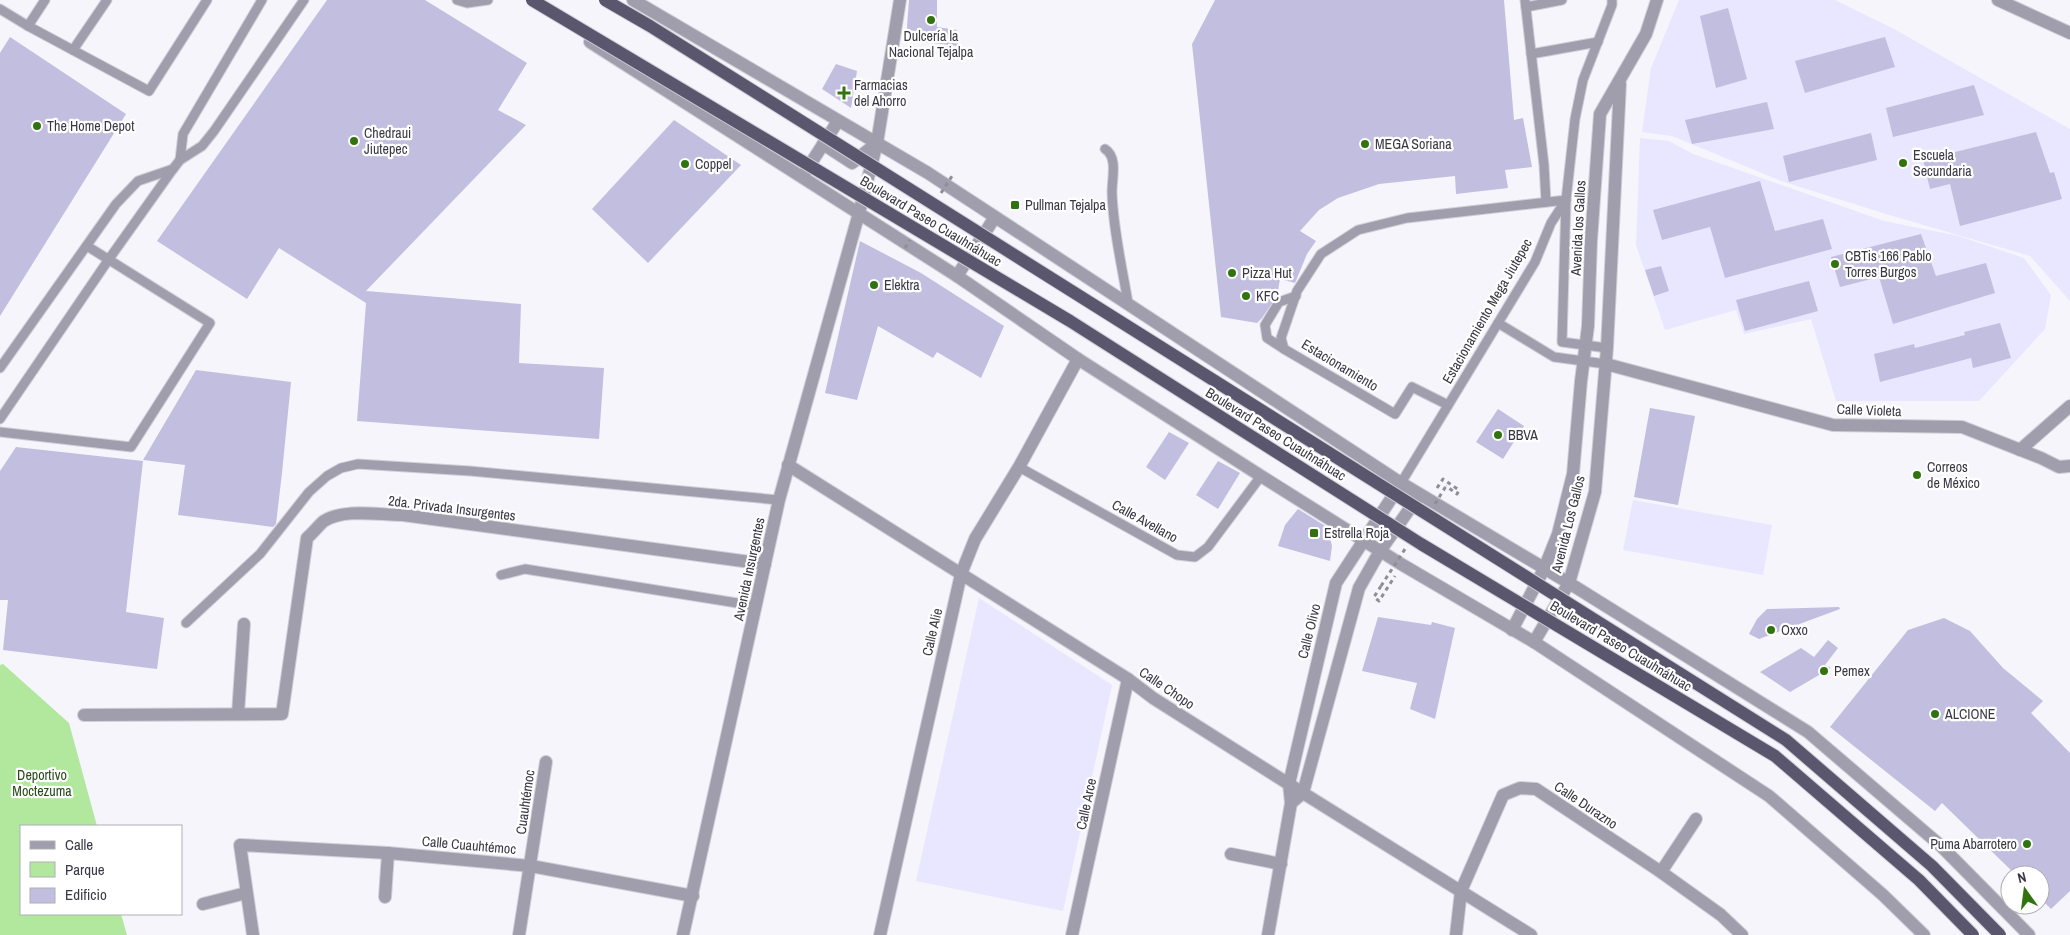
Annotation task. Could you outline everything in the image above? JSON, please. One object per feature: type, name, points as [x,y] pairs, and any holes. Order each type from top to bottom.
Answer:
[{"type":"main road","name":"Boulevard Paseo Cuauhnáhuac","points":[[532,0],[1070,320],[1421,544],[1775,756],[1918,880],[1973,935]]},
{"type":"main road","name":"Boulevard Paseo Cuauhnáhuac","points":[[605,0],[667,37],[1786,740],[1932,866],[2000,935]]},
{"type":"street","points":[[524,0],[803,176],[957,276],[1078,359],[1363,541],[1534,642],[1769,796],[1883,895],[1924,935]]},
{"type":"street","name":"Boulevard Paseo Cuauhnáhuac","points":[[633,0],[928,173],[1401,483],[1569,584],[1808,732],[1940,845],[2029,935]]},
{"type":"street","name":"Avenida Insurgentes","points":[[683,935],[779,500],[877,143],[900,0]]},
{"type":"street","name":"Avenida los Gallos","points":[[1581,381],[1585,346],[1600,114],[1646,34],[1656,0]]},
{"type":"street","points":[[1998,0],[2070,33]]},
{"type":"street","name":"Avenida los Gallos","points":[[1606,369],[1620,82]]},
{"type":"street","points":[[803,176],[838,121]]},
{"type":"street","points":[[824,144],[852,163],[877,143]]},
{"type":"street","points":[[957,276],[995,217]]},
{"type":"street","name":"Calle Alie","points":[[880,935],[961,574],[975,539],[1019,467],[1078,359]]},
{"type":"street","name":"Calle Violeta","points":[[1606,369],[1833,425],[1962,427],[2059,467],[2070,466]]},
{"type":"street","name":"Avenida Los Gallos","points":[[1534,642],[1569,584],[1595,492],[1606,369]]},
{"type":"street","name":"Avenida Los Gallos","points":[[1512,630],[1544,569],[1558,534],[1573,474],[1581,381]]},
{"type":"street","points":[[2020,450],[2070,406]]},
{"type":"street","name":"Calle Chopo","points":[[788,465],[1303,793],[1531,935]]},
{"type":"street","name":"Calle Olivo","points":[[1268,935],[1292,803],[1289,784],[1336,583],[1401,483]]},
{"type":"street","points":[[1292,803],[1303,793],[1359,588],[1380,551],[1419,494]]},
{"type":"street","name":"2da. Privada Insurgentes","points":[[84,714],[282,714],[308,538],[324,522],[336,516],[356,514],[403,515],[765,564]]},
{"type":"street","points":[[238,714],[244,624]]},
{"type":"street","name":"Calle Arce","points":[[1072,935],[1128,680]]},
{"type":"street","name":"Cuauhtémoc","points":[[519,935],[546,762]]},
{"type":"street","name":"Calle Durazno","points":[[1456,935],[1461,892],[1503,795],[1520,788],[1536,789],[1662,872],[1721,915],[1742,935]]},
{"type":"street","points":[[1662,872],[1696,819]]},
{"type":"street","name":"Calle Cuauhtémoc","points":[[246,893],[240,845],[388,853],[531,866],[693,896]]},
{"type":"street","points":[[384,897],[388,853]]},
{"type":"street","points":[[1231,854],[1281,864]]},
{"type":"street","points":[[203,904],[246,893],[253,935]]},
{"type":"lane","points":[[28,26],[45,0]]},
{"type":"lane","points":[[73,50],[106,0]]},
{"type":"lane","points":[[0,9],[148,91],[207,0]]},
{"type":"lane","points":[[180,160],[183,134],[262,0]]},
{"type":"lane","points":[[0,419],[173,169],[180,160],[202,146],[214,131],[304,0]]},
{"type":"lane","points":[[457,0],[467,3],[488,0]]},
{"type":"lane","points":[[1546,202],[1544,165],[1525,3],[1562,0]]},
{"type":"lane","name":"Estacionamiento Mega Jiutepec","points":[[1401,483],[1535,262],[1552,223],[1566,200],[1575,119],[1583,80],[1612,0]]},
{"type":"lane","points":[[1531,54],[1598,42]]},
{"type":"lane","points":[[1105,149],[1110,152],[1113,158],[1112,193],[1128,303]]},
{"type":"lane","points":[[0,368],[116,204],[138,182],[173,169]]},
{"type":"lane","points":[[1566,200],[1562,342],[1608,348]]},
{"type":"lane","name":"Estacionamiento","points":[[1448,405],[1412,387],[1395,414],[1284,349],[1281,338],[1296,296],[1321,254],[1358,230],[1407,218],[1566,200]]},
{"type":"lane","points":[[0,432],[132,447],[210,323],[87,246]]},
{"type":"lane","points":[[1284,349],[1267,338],[1265,325],[1279,302],[1296,296]]},
{"type":"lane","points":[[1498,323],[1554,357],[1584,360],[1606,369]]},
{"type":"lane","points":[[186,623],[260,554],[309,492],[327,476],[340,468],[358,464],[470,471],[779,500]]},
{"type":"lane","name":"Calle Avellano","points":[[1019,467],[1177,555],[1195,557],[1208,547],[1261,476]]},
{"type":"lane","points":[[501,576],[525,569],[756,606]]},
{"type":"path","points":[[1443,479],[1459,490],[1457,494],[1446,486]]},
{"type":"path","points":[[1381,586],[1374,597],[1379,601],[1387,588]]},
{"type":"shaded area","name":"Escuela Secundaria","points":[[1679,0],[1835,0],[1894,29],[2070,129],[2070,301],[2030,256],[1781,181],[1672,136],[1642,132],[1651,68]]},
{"type":"shaded area","name":"CBTis 166 Pablo Torres Burgos","points":[[1640,138],[1669,141],[1693,154],[1884,221],[1959,236],[2024,258],[2051,295],[2045,329],[1979,401],[1836,401],[1811,319],[1744,334],[1736,310],[1665,330],[1636,245]]},
{"type":"shaded area","points":[[1633,500],[1772,525],[1763,575],[1623,550]]},
{"type":"shaded area","points":[[979,598],[1112,685],[1063,911],[916,881]]},
{"type":"green space","name":"Deportivo Moctezuma","points":[[3,664],[69,723],[97,825],[20,825],[20,915],[121,915],[127,935],[0,935],[0,665]]},
{"type":"building","points":[[327,0],[425,0],[527,63],[498,110],[526,125],[366,291],[521,304],[519,363],[604,368],[599,439],[357,421],[366,303],[279,248],[247,299],[157,241]]},
{"type":"building","points":[[909,0],[937,0],[937,27],[957,30],[958,46],[906,40]]},
{"type":"building","name":"MEGA Soriana","points":[[1215,0],[1504,0],[1514,120],[1523,118],[1532,167],[1505,170],[1508,188],[1456,194],[1455,176],[1379,184],[1338,198],[1319,210],[1300,231],[1316,241],[1307,254],[1295,283],[1280,279],[1277,296],[1262,318],[1257,323],[1221,317],[1192,44]]},
{"type":"building","points":[[1728,8],[1747,79],[1716,88],[1700,16]]},
{"type":"building","points":[[10,37],[126,114],[0,316],[0,53]]},
{"type":"building","points":[[1885,37],[1895,67],[1805,93],[1795,61]]},
{"type":"building","points":[[836,64],[857,71],[851,108],[822,89]]},
{"type":"building","points":[[1974,85],[1984,115],[1893,137],[1886,108]]},
{"type":"building","points":[[1767,102],[1774,129],[1692,144],[1685,120]]},
{"type":"building","points":[[674,120],[741,165],[648,263],[592,209]]},
{"type":"building","points":[[2036,132],[2050,173],[2054,172],[2062,199],[1960,226],[1950,184],[1930,189],[1923,160]]},
{"type":"building","points":[[1871,133],[1877,160],[1789,182],[1783,156]]},
{"type":"building","points":[[1760,181],[1775,231],[1823,219],[1832,249],[1725,278],[1710,227],[1662,240],[1653,210]]},
{"type":"building","points":[[1921,234],[1936,276],[1986,263],[1995,293],[1893,324],[1879,277],[1840,287],[1831,257]]},
{"type":"building","points":[[860,241],[921,273],[1004,326],[981,378],[937,352],[933,358],[878,326],[857,400],[825,393]]},
{"type":"building","points":[[1661,266],[1669,291],[1654,296],[1645,270]]},
{"type":"building","points":[[1809,281],[1818,311],[1745,331],[1736,300]]},
{"type":"building","points":[[2000,323],[2011,358],[1973,368],[1971,358],[1880,382],[1874,354],[1914,344],[1915,348],[1965,335],[1964,332]]},
{"type":"building","points":[[196,370],[291,382],[276,524],[273,527],[178,515],[185,465],[143,460]]},
{"type":"building","points":[[1650,408],[1695,416],[1678,505],[1634,497]]},
{"type":"building","points":[[1498,409],[1524,426],[1503,459],[1476,442]]},
{"type":"building","points":[[1169,432],[1189,443],[1165,480],[1146,467]]},
{"type":"building","points":[[16,447],[143,461],[126,612],[164,618],[157,669],[3,650],[8,600],[0,600],[0,471]]},
{"type":"building","points":[[1218,461],[1240,473],[1218,509],[1196,495]]},
{"type":"building","points":[[1298,509],[1327,527],[1332,546],[1330,561],[1278,546],[1285,525]]},
{"type":"building","points":[[1839,607],[1840,609],[1759,639],[1749,634],[1757,619],[1767,609]]},
{"type":"building","points":[[1378,617],[1431,625],[1432,622],[1455,628],[1435,719],[1410,709],[1417,683],[1362,671]]},
{"type":"building","name":"ALCIONE","points":[[1944,618],[1970,631],[2003,668],[2043,701],[2031,713],[2070,753],[2070,891],[2051,909],[2050,865],[2006,865],[1942,803],[1935,811],[1830,727],[1908,630]]},
{"type":"building","points":[[1828,640],[1838,648],[1825,665],[1831,668],[1790,692],[1760,672],[1801,648],[1814,657]]},
{"type":"place","name":"Dulcería la Nacional Tejalpa","points":[[931,20]]},
{"type":"place","name":"Farmacias del Ahorro","points":[[844,93]]},
{"type":"place","name":"The Home Depot","points":[[37,126]]},
{"type":"place","name":"Chedraui Jiutepec","points":[[354,141]]},
{"type":"place","name":"MEGA Soriana","points":[[1365,144]]},
{"type":"place","name":"Escuela Secundaria","points":[[1903,163]]},
{"type":"place","name":"Coppel","points":[[685,164]]},
{"type":"place","name":"Pullman Tejalpa","points":[[1015,205]]},
{"type":"place","name":"CBTis 166 Pablo Torres Burgos","points":[[1835,264]]},
{"type":"place","name":"Pizza Hut","points":[[1232,273]]},
{"type":"place","name":"Elektra","points":[[874,285]]},
{"type":"place","name":"KFC","points":[[1246,296]]},
{"type":"place","name":"BBVA","points":[[1498,435]]},
{"type":"place","name":"Correos de México","points":[[1917,475]]},
{"type":"place","name":"Estrella Roja","points":[[1314,533]]},
{"type":"place","name":"Oxxo","points":[[1771,630]]},
{"type":"place","name":"Pemex","points":[[1824,671]]},
{"type":"place","name":"ALCIONE","points":[[1935,714]]},
{"type":"place","name":"Puma Abarrotero","points":[[2027,844]]}]
